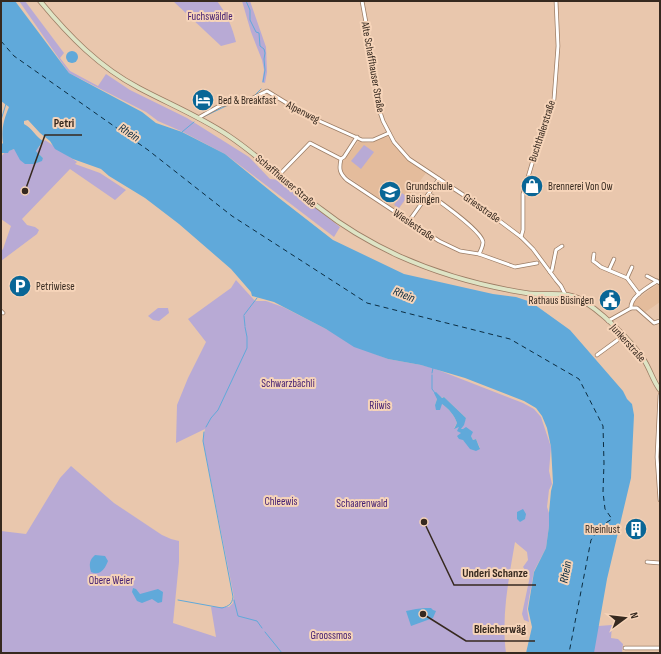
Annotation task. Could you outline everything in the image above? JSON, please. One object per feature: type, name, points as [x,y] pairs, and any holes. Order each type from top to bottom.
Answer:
[{"type":"main road","name":"Schaffhauser Straße","points":[[40,1],[68,33],[99,63],[139,89],[198,118],[228,135],[320,209],[343,225],[376,244],[413,262],[453,276],[509,290],[538,295],[565,294]]},
{"type":"main road","name":"Junkerstraße","points":[[565,294],[583,301],[608,321],[623,336],[644,359],[656,385],[660,390]]},
{"type":"street","name":"Alte Schaffhauser Straße","points":[[362,1],[372,56],[379,109],[389,133]]},
{"type":"street","name":"Buchthalerstraße","points":[[521,237],[523,230],[523,194],[534,157],[548,121],[554,98],[558,46],[556,1]]},
{"type":"street","name":"Alpenweg","points":[[198,118],[221,105],[251,99],[267,91],[306,115],[357,137],[368,140],[389,133]]},
{"type":"street","name":"Griesstraße","points":[[389,133],[394,142],[410,159],[482,208],[521,237],[533,249],[563,288],[565,294]]},
{"type":"street","points":[[279,175],[310,143],[341,159],[344,157],[357,137]]},
{"type":"street","name":"Wieslestraße","points":[[341,159],[341,175],[439,241],[460,251],[479,254],[515,267],[537,263]]},
{"type":"street","points":[[409,221],[439,179]]},
{"type":"street","points":[[429,194],[475,229],[482,238],[483,242],[479,254]]},
{"type":"street","points":[[550,272],[552,270],[556,250],[562,246]]},
{"type":"street","points":[[594,254],[593,261],[601,267],[627,278],[639,294]]},
{"type":"street","points":[[609,270],[614,259]]},
{"type":"street","points":[[627,278],[632,267]]},
{"type":"street","points":[[647,276],[659,282]]},
{"type":"street","points":[[631,308],[630,304],[633,299],[659,282]]},
{"type":"street","points":[[608,321],[631,308],[637,308],[654,323],[660,324]]},
{"type":"street","points":[[597,355],[623,336]]},
{"type":"street","points":[[660,395],[658,457],[660,500]]},
{"type":"street","points":[[647,562],[660,563]]},
{"type":"street","points":[[625,648],[660,648]]},
{"type":"shaded area","name":"Grundschule Büsingen","points":[[387,136],[408,159],[426,173],[397,211],[341,172],[342,162],[359,141],[369,143]]},
{"type":"shaded area","points":[[658,284],[660,285],[660,302],[644,313],[638,307],[633,306],[634,301]]},
{"type":"green space","points":[[19,1],[25,1],[64,53],[60,58],[70,71],[98,86],[106,74],[130,90],[187,118],[249,157],[270,179],[280,180],[340,227],[334,237],[225,154],[158,121],[146,112],[69,73]]},
{"type":"green space","name":"Fuchswäldle","points":[[173,1],[217,1],[229,21],[236,42],[221,46]]},
{"type":"green space","points":[[242,1],[250,1],[266,47],[267,72],[265,83],[262,82],[264,70],[262,60],[251,32]]},
{"type":"green space","points":[[45,140],[77,162],[75,164],[100,173],[126,190],[115,200],[70,169],[22,219],[27,225],[35,227],[39,230],[37,234],[1,261],[1,251],[11,226],[1,219],[1,157],[5,152],[14,149],[35,163],[43,158],[36,151]]},
{"type":"green space","points":[[364,145],[374,152],[361,169],[351,161]]},
{"type":"green space","points":[[402,193],[407,197],[399,208],[394,205]]},
{"type":"green space","name":"Schaarenwald","points":[[236,280],[255,301],[266,301],[283,307],[330,331],[352,345],[388,359],[433,368],[523,403],[534,409],[541,417],[551,447],[549,471],[552,484],[549,490],[547,507],[549,513],[549,526],[546,548],[534,571],[527,609],[529,622],[524,620],[522,614],[530,576],[523,567],[528,560],[527,552],[515,542],[505,611],[504,625],[506,653],[1,653],[1,531],[26,534],[60,478],[71,466],[114,503],[162,535],[179,541],[179,562],[173,623],[216,637],[211,607],[229,607],[233,603],[234,597],[203,441],[205,429],[176,443],[177,405],[188,378],[206,342],[188,319],[231,288]],"holes":[[[444,397],[466,418],[461,429],[471,436],[473,440],[476,439],[480,448],[463,440],[459,427],[454,428],[457,423],[451,412],[442,404],[435,405],[437,399]]]},
{"type":"green space","points":[[158,308],[168,308],[169,313],[159,321],[153,320],[148,316]]},
{"type":"green space","points":[[612,625],[611,638],[618,639],[623,644],[622,653],[593,653],[598,626]]},
{"type":"water","name":"Rhein","points":[[1,1],[15,1],[69,73],[142,112],[156,123],[182,132],[225,154],[333,240],[404,274],[493,294],[516,297],[531,302],[570,330],[623,391],[627,399],[632,404],[634,415],[631,478],[607,579],[594,653],[526,653],[532,627],[528,609],[534,572],[546,548],[553,483],[551,447],[547,428],[542,416],[536,408],[524,401],[465,378],[421,365],[388,359],[354,347],[326,329],[274,302],[252,296],[251,292],[231,269],[179,224],[145,198],[109,176],[101,169],[73,159],[55,149],[50,141],[28,120],[24,121],[24,124],[43,141],[36,151],[43,158],[42,161],[34,164],[25,164],[20,160],[14,149],[8,153],[2,153],[1,145],[3,143],[2,138],[4,120],[9,107],[1,101]]},
{"type":"water","points":[[74,51],[77,52],[77,62],[70,63],[67,62],[66,55],[67,52]]},
{"type":"water","points":[[436,392],[442,398],[444,397],[466,418],[461,429],[466,427],[473,432],[471,436],[473,440],[476,439],[480,449],[476,451],[470,449],[463,440],[459,439],[457,436],[461,433],[457,431],[459,427],[454,429],[457,423],[447,408],[442,404],[440,410],[436,410],[435,405],[437,399],[434,393]]},
{"type":"water","points":[[523,509],[526,514],[525,519],[520,522],[517,519],[517,512]]},
{"type":"water","points":[[95,555],[105,556],[108,561],[104,569],[97,573],[91,572],[90,567],[90,563]]},
{"type":"water","points":[[133,588],[140,594],[158,589],[163,592],[162,602],[158,603],[152,599],[142,603],[137,601],[132,592]]},
{"type":"water","points":[[431,608],[436,611],[433,618],[411,626],[406,611]]},
{"type":"waterway","points":[[246,1],[250,10],[250,20],[256,32],[259,33],[260,46],[264,49],[265,53],[263,82]]},
{"type":"waterway","points":[[254,96],[261,89]]},
{"type":"waterway","points":[[1,120],[6,104]]},
{"type":"waterway","points":[[203,117],[226,106]]},
{"type":"waterway","points":[[182,132],[194,122]]},
{"type":"waterway","points":[[244,315],[257,298]]},
{"type":"waterway","points":[[244,316],[245,326]]},
{"type":"waterway","points":[[206,427],[218,410],[247,348],[245,327]]},
{"type":"waterway","points":[[432,373],[433,368]]},
{"type":"waterway","points":[[432,375],[432,389],[435,393]]},
{"type":"waterway","points":[[178,600],[222,608],[230,604],[233,597],[203,441],[204,432]]},
{"type":"waterway","points":[[234,600],[238,616],[257,621],[262,628]]},
{"type":"waterway","name":"Schwarzbächli","points":[[265,632],[282,653]]},
{"type":"ferry route","points":[[1,41],[14,56],[148,150],[232,216],[367,303],[510,339],[579,379],[603,426],[603,492],[605,509],[612,519],[601,526],[591,540],[569,653]]},
{"type":"place","name":"Bed & Breakfast","points":[[203,100]]},
{"type":"place","name":"Brennerei Von Ow","points":[[532,186]]},
{"type":"place","name":"Petri","points":[[25,191]]},
{"type":"place","name":"Grundschule Büsingen","points":[[390,192]]},
{"type":"place","name":"Petriwiese","points":[[20,286]]},
{"type":"place","name":"Rathaus Büsingen","points":[[610,300]]},
{"type":"place","name":"Underi Schanze","points":[[424,522]]},
{"type":"place","name":"Rheinlust","points":[[636,529]]},
{"type":"place","name":"Bleicherwäg","points":[[423,614]]},
{"type":"park label","name":"Riiwis","points":[[380,405]]},
{"type":"park label","name":"Chleewis","points":[[281,501]]},
{"type":"park label","name":"Obere Weier","points":[[111,580]]},
{"type":"park label","name":"Groossmos","points":[[331,635]]}]
